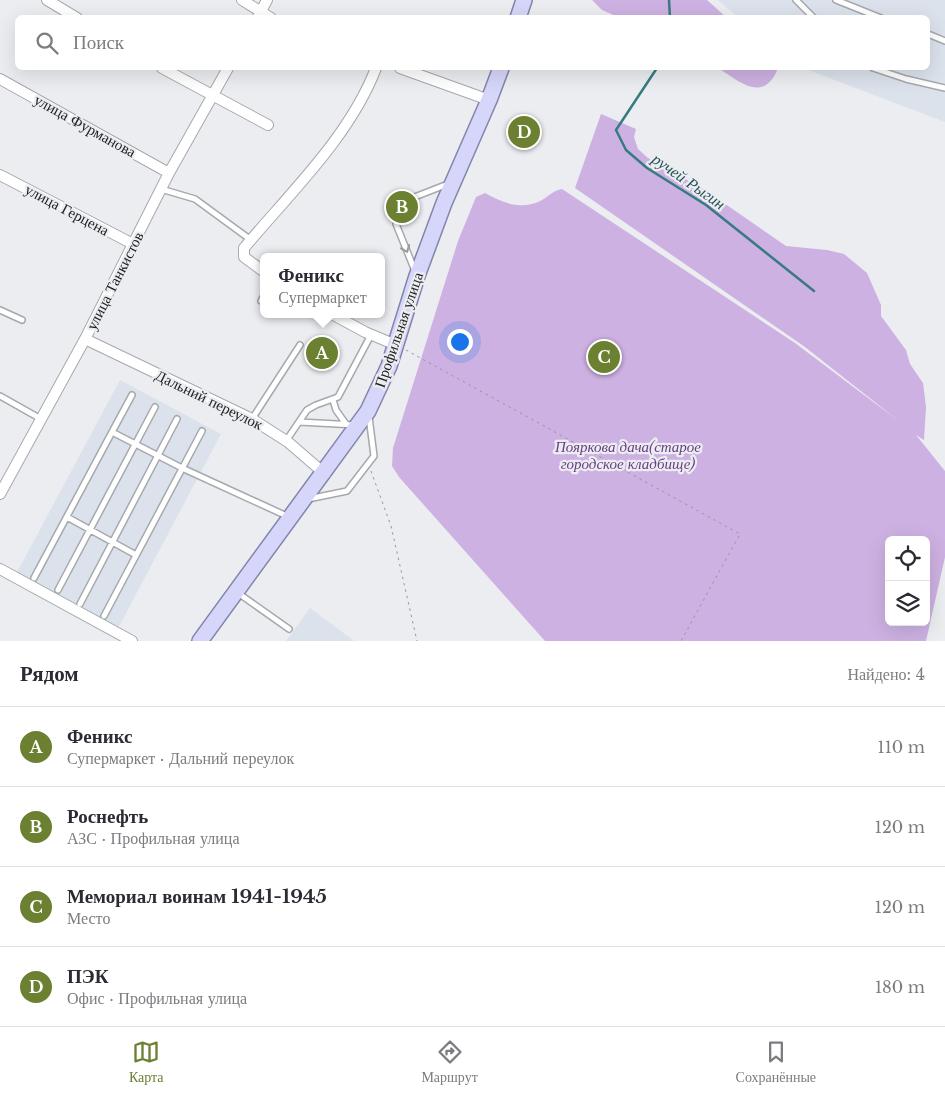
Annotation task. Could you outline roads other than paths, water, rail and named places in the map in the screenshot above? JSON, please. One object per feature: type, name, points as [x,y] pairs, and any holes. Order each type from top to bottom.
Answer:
[{"type":"main road","points":[[519,15],[524,0]]},
{"type":"main road","name":"Профильная улица","points":[[200,641],[325,474],[352,425],[368,411],[380,388],[396,345],[417,276],[453,182],[500,70]]},
{"type":"street","points":[[47,0],[72,15]]},
{"type":"street","points":[[242,0],[259,15],[268,0]]},
{"type":"street","points":[[166,70],[268,125]]},
{"type":"street","name":"улица Танкистов","points":[[0,494],[85,339],[169,173],[227,70]]},
{"type":"street","points":[[260,269],[244,257],[244,248],[331,145],[366,95],[375,70]]},
{"type":"street","points":[[406,70],[489,100]]},
{"type":"street","name":"улица Фурманова","points":[[0,80],[169,173]]},
{"type":"street","name":"улица Герцена","points":[[0,175],[134,244]]},
{"type":"street","points":[[340,318],[396,345]]},
{"type":"street","name":"Дальний переулок","points":[[85,339],[252,420],[286,441],[325,474]]},
{"type":"street","points":[[0,569],[132,641]]},
{"type":"lane","points":[[796,0],[811,15]]},
{"type":"lane","points":[[836,0],[874,15]]},
{"type":"lane","points":[[930,35],[945,40]]},
{"type":"lane","points":[[879,70],[906,79],[945,88]]},
{"type":"lane","points":[[417,276],[396,224],[412,198],[453,182]]},
{"type":"lane","points":[[161,189],[195,200],[251,240]]},
{"type":"lane","points":[[0,310],[22,320]]},
{"type":"lane","points":[[286,441],[308,410],[338,397],[371,334]]},
{"type":"lane","points":[[252,420],[300,345]]},
{"type":"lane","points":[[34,578],[132,395]]},
{"type":"lane","points":[[0,396],[41,419]]},
{"type":"lane","points":[[333,400],[336,410],[352,425]]},
{"type":"lane","points":[[58,590],[155,407]]},
{"type":"lane","points":[[305,500],[347,492],[369,464],[374,456],[368,411]]},
{"type":"lane","points":[[80,604],[178,419]]},
{"type":"lane","points":[[299,422],[352,425]]},
{"type":"lane","points":[[104,616],[202,431]]},
{"type":"lane","points":[[112,432],[182,468],[292,518]]},
{"type":"lane","points":[[67,517],[136,555]]},
{"type":"lane","points":[[236,592],[288,629]]},
{"type":"waterway","name":"ручей Рыгин","points":[[669,0],[670,15]]},
{"type":"waterway","name":"ручей Рыгин","points":[[656,70],[616,130],[626,150],[647,168],[706,205],[814,291]]},
{"type":"place","name":"ПЭК","points":[[524,132]]},
{"type":"place","name":"Роснефть","points":[[402,207]]},
{"type":"place","name":"Феникс","points":[[322,353]]},
{"type":"place","name":"Мемориал воинам 1941-1945","points":[[604,357]]},
{"type":"park label","name":"Пояркова дача(старое городское кладбище)","points":[[628,456]]}]
